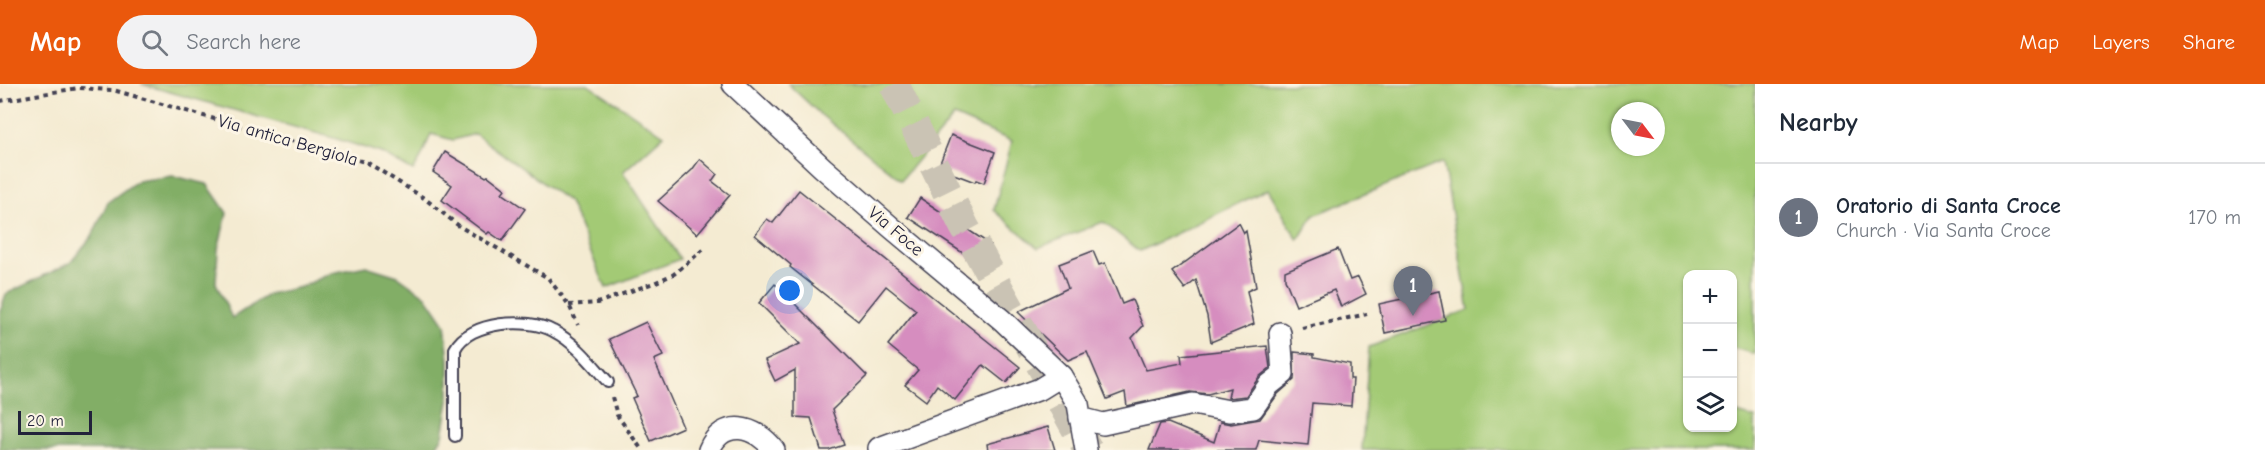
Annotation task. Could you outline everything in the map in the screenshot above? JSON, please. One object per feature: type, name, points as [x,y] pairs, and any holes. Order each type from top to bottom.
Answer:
[{"type":"street","name":"Via Foce","points":[[733,84],[824,168],[1002,320],[1061,376],[1078,404],[1090,448]]},
{"type":"street","points":[[1080,418],[1103,424],[1193,404],[1229,411],[1252,408],[1269,385],[1283,374],[1280,333]]},
{"type":"street","points":[[879,448],[1040,389],[1061,376]]},
{"type":"street","points":[[709,450],[720,435],[741,428],[761,435],[774,450]]},
{"type":"lane","points":[[454,436],[455,349],[458,342],[468,334],[485,327],[531,325],[553,330],[582,353],[608,382]]},
{"type":"path","name":"Via antica Bergiola","points":[[0,101],[78,88],[113,90],[368,163],[424,198],[459,226],[548,278],[569,305],[580,329]]},
{"type":"path","points":[[569,305],[597,303],[654,283],[674,274],[705,248]]},
{"type":"path","points":[[1280,333],[1367,314]]},
{"type":"path","points":[[608,382],[617,415],[642,450]]},
{"type":"green space","points":[[141,84],[588,84],[664,135],[623,172],[680,259],[606,288],[569,202],[475,134],[453,140],[431,134],[413,171],[381,153]]},
{"type":"green space","points":[[788,84],[1755,84],[1755,354],[1737,349],[1737,270],[1683,270],[1683,432],[1737,432],[1737,413],[1755,418],[1755,450],[1362,450],[1369,347],[1469,310],[1443,162],[1314,215],[1298,240],[1268,189],[1140,251],[1103,222],[1038,248],[994,210],[1012,141],[954,116],[901,180],[820,114]]},
{"type":"green space","points":[[173,176],[207,184],[227,213],[218,249],[216,283],[232,318],[269,294],[301,287],[332,273],[366,266],[398,276],[426,296],[445,324],[449,360],[449,401],[443,436],[434,450],[0,450],[0,311],[6,294],[70,263],[92,236],[108,202],[137,181]]},
{"type":"building","points":[[951,135],[995,152],[984,183],[976,180],[975,182],[938,168]]},
{"type":"building","points":[[445,152],[486,177],[488,176],[505,189],[502,193],[525,209],[502,241],[489,232],[487,234],[442,200],[452,185],[433,172]]},
{"type":"building","points":[[700,159],[717,174],[712,181],[730,195],[697,234],[658,201],[692,170]]},
{"type":"building","points":[[799,190],[1020,367],[1006,383],[983,365],[955,400],[937,385],[926,401],[905,385],[918,370],[888,345],[916,310],[886,286],[858,321],[790,267],[791,265],[755,235],[767,219],[773,223]]},
{"type":"building","points":[[920,198],[991,245],[978,263],[908,217]]},
{"type":"building","points":[[1239,223],[1244,233],[1246,231],[1256,287],[1247,291],[1254,324],[1211,342],[1207,316],[1196,280],[1185,289],[1172,272]]},
{"type":"building","points":[[1338,249],[1350,280],[1358,277],[1366,294],[1341,307],[1334,290],[1296,306],[1285,279],[1285,271]]},
{"type":"building","points":[[1093,251],[1099,265],[1105,263],[1122,304],[1132,300],[1143,326],[1132,338],[1146,370],[1182,363],[1181,355],[1267,346],[1270,368],[1259,377],[1246,396],[1228,398],[1230,388],[1208,394],[1190,392],[1127,406],[1125,392],[1107,399],[1087,352],[1068,360],[1018,312],[1068,288],[1059,264]]},
{"type":"building","points":[[775,284],[867,376],[832,410],[844,445],[821,450],[811,418],[795,417],[795,370],[775,381],[765,360],[800,344],[759,303]]},
{"type":"building","points":[[1439,291],[1445,320],[1385,333],[1379,304]]},
{"type":"building","points":[[646,322],[663,356],[654,360],[683,427],[651,441],[632,398],[637,396],[609,339]]},
{"type":"building","points":[[1294,352],[1314,354],[1314,357],[1350,364],[1350,379],[1353,379],[1351,406],[1312,403],[1308,445],[1259,440],[1256,450],[1149,450],[1160,424],[1168,423],[1214,442],[1220,422],[1231,424],[1260,419],[1278,394],[1294,380]]},
{"type":"building","points":[[1048,427],[1055,450],[988,450],[987,444]]},
{"type":"tunnel","points":[[894,84],[964,226],[1088,450]]},
{"type":"place","name":"Oratorio di Santa Croce","points":[[1413,316]]}]
